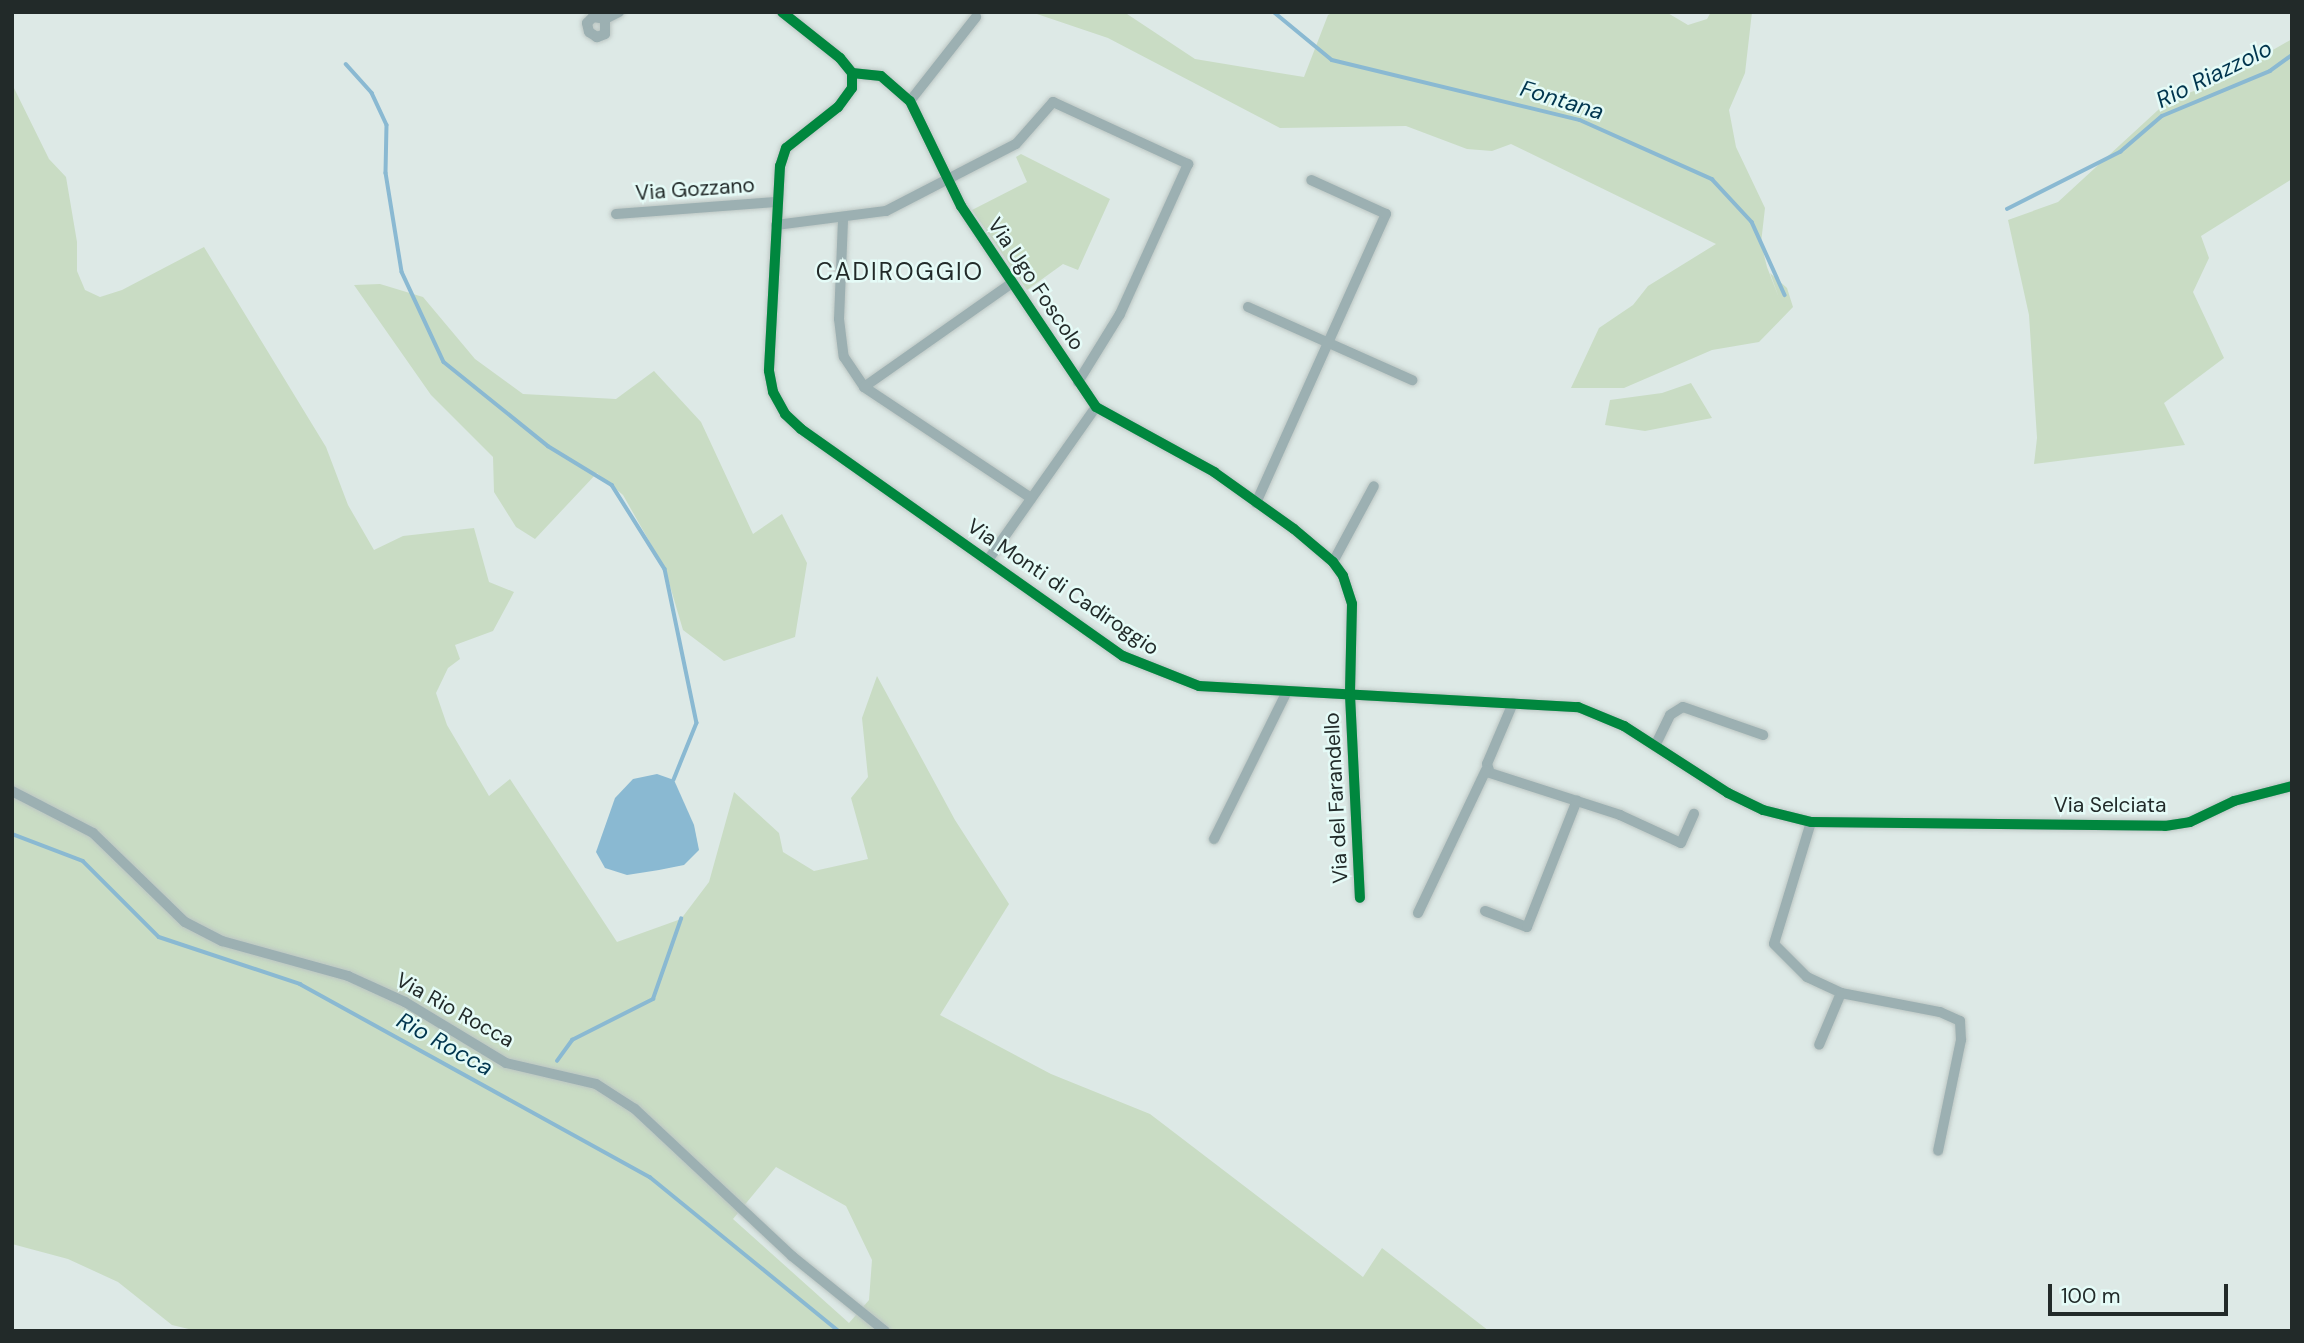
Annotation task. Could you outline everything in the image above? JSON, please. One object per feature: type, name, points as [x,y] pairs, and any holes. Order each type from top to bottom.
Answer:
[{"type":"street","points":[[605,19],[619,12]]},
{"type":"street","points":[[782,12],[840,58],[852,73],[881,76],[911,101],[976,18]]},
{"type":"street","name":"Via Monti di Cadiroggio","points":[[852,73],[849,96],[786,148],[776,202],[769,371],[773,392],[785,414],[848,464],[1123,656],[1153,671],[1199,686],[1286,693],[1578,707],[1624,726],[1728,793],[1763,810],[1811,822],[1964,824]]},
{"type":"street","name":"Via Ugo Foscolo","points":[[911,101],[948,180],[1012,283],[1096,407]]},
{"type":"street","points":[[776,225],[843,220],[886,211],[1016,144],[1053,102],[1188,164],[1120,314],[1079,382]]},
{"type":"street","points":[[1256,503],[1385,214],[1311,180]]},
{"type":"street","name":"Via Gozzano","points":[[616,214],[776,202]]},
{"type":"street","points":[[843,220],[839,319],[844,357],[864,387],[1031,498]]},
{"type":"street","points":[[864,387],[1012,283]]},
{"type":"street","points":[[1248,307],[1412,380]]},
{"type":"street","points":[[988,560],[1096,407],[1203,466],[1333,562],[1374,486]]},
{"type":"street","name":"Via del Farandello","points":[[1333,562],[1349,588],[1352,604],[1350,695],[1360,898]]},
{"type":"street","points":[[1214,839],[1286,693]]},
{"type":"street","points":[[1418,913],[1486,770],[1513,703]]},
{"type":"street","points":[[1655,746],[1670,715],[1683,707],[1763,735]]},
{"type":"street","points":[[1486,770],[1577,800],[1681,843],[1694,814]]},
{"type":"street","name":"Via Selciata","points":[[1964,824],[2165,826],[2190,822],[2234,800],[2292,786]]},
{"type":"street","name":"Via Rio Rocca","points":[[12,791],[93,833],[185,922],[197,929],[222,941],[348,976],[405,1002],[506,1063],[596,1084],[635,1109],[792,1256],[885,1331]]},
{"type":"street","points":[[1485,911],[1527,927],[1577,800]]},
{"type":"street","points":[[1811,822],[1774,944],[1807,976],[1841,993],[1940,1012],[1959,1020],[1961,1040],[1938,1151]]},
{"type":"street","points":[[1819,1045],[1841,993]]},
{"type":"green space","points":[[1031,12],[1124,12],[1195,59],[1304,77],[1328,15],[1334,12],[1666,12],[1688,25],[1707,19],[1711,12],[1752,12],[1745,73],[1729,110],[1736,147],[1765,208],[1761,243],[1767,267],[1779,298],[1770,273],[1787,288],[1793,307],[1759,342],[1712,350],[1624,388],[1571,388],[1599,328],[1633,305],[1648,286],[1716,244],[1511,144],[1492,151],[1467,149],[1406,126],[1280,128],[1108,38]]},
{"type":"green space","points":[[2292,39],[2292,179],[2201,236],[2209,258],[2193,292],[2224,358],[2164,403],[2185,445],[2034,464],[2037,438],[2029,315],[2008,220],[2058,202],[2170,99],[2212,85]]},
{"type":"green space","points":[[12,84],[49,159],[66,177],[77,242],[77,271],[85,290],[100,297],[122,290],[204,247],[326,447],[348,505],[374,550],[403,536],[474,528],[489,582],[514,592],[493,631],[455,645],[460,659],[448,668],[436,693],[447,725],[489,796],[510,779],[617,942],[681,919],[709,882],[734,792],[779,833],[783,852],[814,871],[868,859],[851,798],[868,777],[862,718],[877,676],[955,820],[1009,904],[940,1015],[1051,1074],[1150,1114],[1363,1277],[1382,1248],[1489,1331],[197,1331],[172,1325],[118,1282],[68,1259],[12,1244]],"holes":[[[776,1167],[846,1206],[872,1260],[869,1300],[849,1323],[733,1219]]]},
{"type":"green space","points":[[1021,154],[1110,199],[1078,270],[1063,264],[1027,290],[972,210],[1027,182],[1016,157]]},
{"type":"green space","points":[[380,284],[423,297],[475,359],[523,394],[616,399],[654,371],[701,422],[753,534],[782,514],[807,563],[795,637],[724,661],[683,630],[665,569],[623,495],[597,473],[535,539],[516,527],[494,492],[493,457],[431,395],[354,285]]},
{"type":"green space","points":[[1691,383],[1712,418],[1645,431],[1605,425],[1610,400],[1662,393]]},
{"type":"water","points":[[657,774],[674,780],[694,825],[699,850],[684,865],[659,870],[627,875],[605,868],[596,852],[615,798],[633,779]]},
{"type":"waterway","name":"Fontana","points":[[1274,12],[1332,60],[1580,120],[1712,179],[1752,222],[1785,295]]},
{"type":"waterway","name":"Rio Riazzolo","points":[[2007,209],[2120,152],[2162,116],[2270,71],[2292,55]]},
{"type":"waterway","points":[[346,64],[372,93],[387,125],[386,173],[402,272],[444,362],[548,446],[612,485],[665,569],[697,723],[674,780]]},
{"type":"waterway","name":"Rio Rocca","points":[[12,834],[83,861],[159,937],[300,984],[650,1177],[839,1331]]},
{"type":"waterway","points":[[557,1061],[572,1040],[653,999],[681,919]]},
{"type":"cycle path","points":[[782,12],[840,58],[852,73],[852,88],[838,107],[786,148],[780,166],[769,371],[773,392],[785,414],[801,429],[1123,656],[1199,686],[1578,707],[1624,726],[1728,793],[1763,810],[1811,822],[2165,826],[2190,822],[2234,801],[2292,786]]},
{"type":"cycle path","points":[[852,73],[881,76],[910,101],[961,206],[1096,407],[1214,472],[1294,529],[1333,562],[1343,576],[1352,604],[1350,695],[1360,898]]},
{"type":"district","name":"CADIROGGIO","points":[[900,272]]}]
